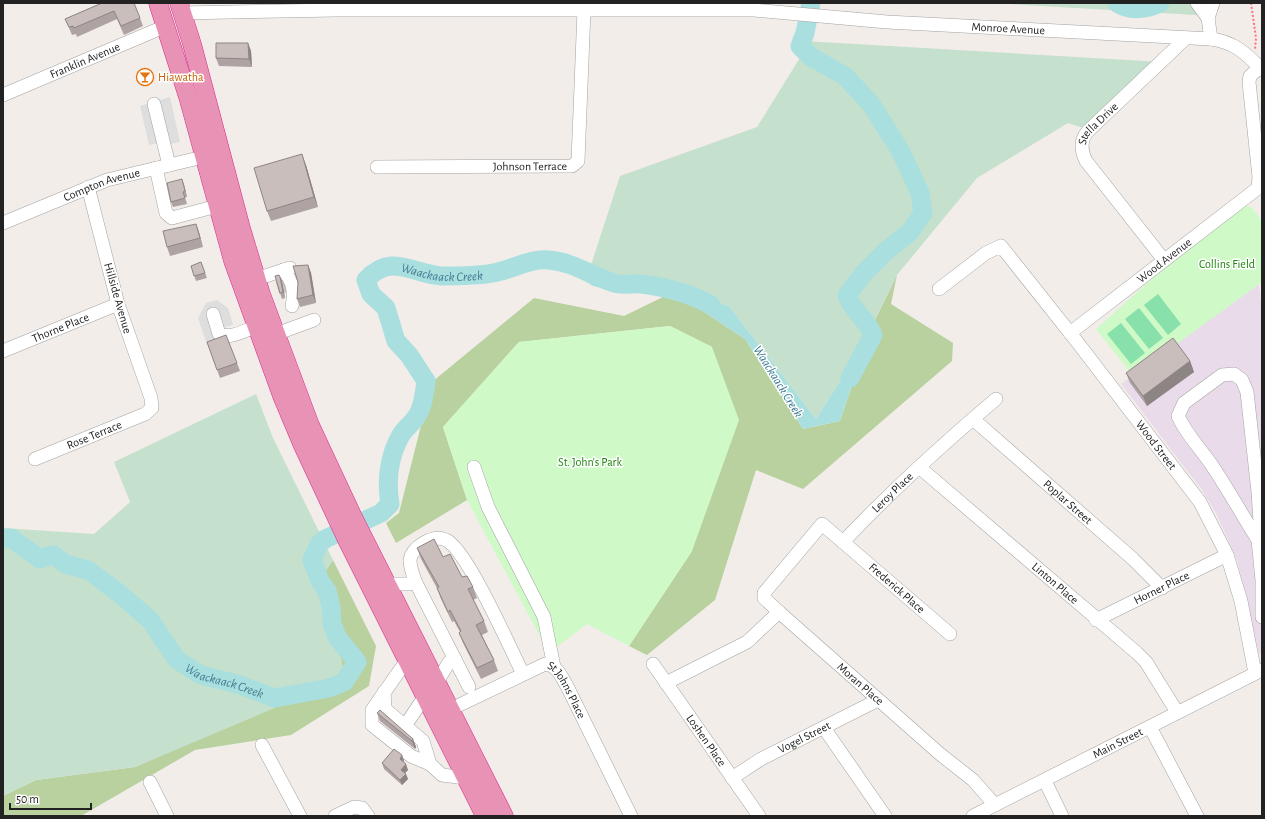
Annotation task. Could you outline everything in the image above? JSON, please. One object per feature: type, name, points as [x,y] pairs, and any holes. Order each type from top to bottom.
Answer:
[{"type":"highway","points":[[158,3],[166,26],[217,206],[255,327],[303,446],[356,540],[407,660],[449,710],[504,816]]},
{"type":"highway","points":[[181,8],[256,279],[346,520]]},
{"type":"highway","points":[[356,540],[386,584],[466,778],[484,814]]},
{"type":"street","points":[[1197,3],[1208,18]]},
{"type":"street","points":[[1211,39],[1208,18],[1213,3]]},
{"type":"street","name":"Monroe Avenue","points":[[181,8],[336,10],[584,10],[751,7],[787,13],[887,22],[1211,39],[1229,42],[1243,51],[1261,68]]},
{"type":"street","name":"Johnson Terrace","points":[[378,167],[572,166],[578,161],[584,10]]},
{"type":"street","name":"Franklin Avenue","points":[[3,95],[166,26]]},
{"type":"street","name":"Stella Drive","points":[[1164,260],[1086,161],[1082,154],[1081,142],[1087,132],[1186,38]]},
{"type":"street","name":"Wood Avenue","points":[[1070,333],[1128,290],[1164,260],[1258,188],[1259,177],[1249,82],[1250,76],[1261,68]]},
{"type":"street","points":[[154,104],[166,213],[172,218],[217,206]]},
{"type":"street","name":"Compton Avenue","points":[[3,223],[107,180],[203,157]]},
{"type":"street","name":"Hillside Avenue","points":[[88,187],[118,304],[151,398],[152,408]]},
{"type":"street","name":"Wood Street","points":[[939,290],[986,253],[1001,246],[1191,489],[1209,517],[1228,555],[1259,672]]},
{"type":"street","points":[[256,279],[286,272],[291,278],[294,295],[290,302],[298,326]]},
{"type":"street","name":"Thorne Place","points":[[3,351],[118,304]]},
{"type":"street","points":[[212,314],[219,334],[223,336],[231,336],[255,327]]},
{"type":"street","points":[[276,334],[314,320]]},
{"type":"street","points":[[1258,540],[1210,463],[1184,429],[1178,416],[1184,403],[1222,375],[1234,374],[1242,380],[1247,392],[1258,492],[1260,522],[1258,540],[1262,617]]},
{"type":"street","name":"Leroy Place","points":[[843,542],[877,506],[996,399]]},
{"type":"street","name":"Rose Terrace","points":[[35,459],[145,414],[152,408]]},
{"type":"street","name":"Poplar Street","points":[[973,419],[1133,559],[1162,588]]},
{"type":"street","points":[[474,467],[488,508],[544,617],[554,667]]},
{"type":"street","name":"Linton Place","points":[[919,467],[1146,662],[1177,712]]},
{"type":"street","name":"Moran Place","points":[[843,542],[822,524],[764,594],[764,598],[878,700],[973,780],[995,805]]},
{"type":"street","points":[[469,687],[415,581],[410,568],[410,559],[413,552],[419,546],[435,539],[446,540],[455,547],[476,578],[523,674]]},
{"type":"street","name":"Frederick Place","points":[[843,542],[950,634]]},
{"type":"street","name":"Horner Place","points":[[1096,620],[1228,555]]},
{"type":"street","points":[[386,584],[409,584],[415,581]]},
{"type":"street","points":[[1241,601],[1262,598]]},
{"type":"street","points":[[666,683],[747,642],[779,612]]},
{"type":"street","points":[[405,726],[450,662],[455,659]]},
{"type":"street","points":[[407,660],[372,710],[372,725],[411,756],[430,764],[442,775],[466,778]]},
{"type":"street","name":"St Johns Place","points":[[449,710],[545,664],[554,667],[566,686],[631,816]]},
{"type":"street","name":"Loshen Place","points":[[653,664],[760,816]]},
{"type":"street","name":"Main Street","points":[[973,816],[1259,672]]},
{"type":"street","points":[[384,692],[385,709],[423,741],[430,764]]},
{"type":"street","name":"Vogel Street","points":[[732,778],[761,759],[878,700]]},
{"type":"street","points":[[1150,727],[1198,816]]},
{"type":"street","points":[[824,728],[885,816]]},
{"type":"street","points":[[262,745],[300,816]]},
{"type":"street","points":[[1045,781],[1062,816]]},
{"type":"street","points":[[150,782],[168,816]]},
{"type":"street","points":[[335,816],[357,806],[362,808],[368,816]]},
{"type":"path","points":[[1251,3],[1256,38],[1255,49]]},
{"type":"shaded area","points":[[170,97],[180,142],[149,145],[140,106]]},
{"type":"shaded area","points":[[1259,284],[1262,312],[1262,653],[1259,654],[1237,560],[1216,513],[1202,490],[1121,384]]},
{"type":"shaded area","points":[[217,300],[228,308],[233,325],[222,328],[218,342],[207,345],[198,318],[206,303]]},
{"type":"green space","points":[[991,3],[1217,3],[1212,16]]},
{"type":"green space","points":[[804,41],[1162,62],[1090,130],[1068,123],[977,178],[897,275],[873,323],[868,337],[816,419],[729,306],[590,268],[620,176],[757,127],[801,56]]},
{"type":"green space","name":"Collins Field","points":[[1244,206],[1251,207],[1262,221],[1262,282],[1133,376],[1096,329],[1163,269]]},
{"type":"green space","points":[[897,275],[891,304],[953,343],[952,361],[803,489],[756,470],[715,600],[647,655],[629,646],[692,551],[712,347],[670,326],[519,342],[443,427],[467,500],[396,543],[386,523],[399,513],[432,382],[534,298],[624,316],[667,295],[695,306],[745,339],[803,429],[840,421],[873,324]]},
{"type":"green space","points":[[1158,294],[1181,324],[1168,335],[1144,305]]},
{"type":"green space","points":[[1139,308],[1163,338],[1149,349],[1125,319]]},
{"type":"green space","points":[[1121,323],[1145,353],[1131,364],[1107,334]]},
{"type":"green space","name":"St. John's Park","points":[[670,326],[712,347],[739,420],[692,551],[629,646],[587,624],[549,653],[467,500],[443,427],[519,342]]},
{"type":"green space","points":[[256,394],[273,438],[333,560],[324,573],[344,674],[270,710],[135,767],[36,780],[3,796],[3,528],[94,534],[130,502],[114,462]]},
{"type":"green space","points":[[333,560],[376,646],[369,686],[291,735],[195,750],[81,816],[3,816],[3,796],[36,780],[135,767],[344,674],[324,573]]},
{"type":"water","points":[[590,268],[729,306],[816,419],[868,337],[840,421],[803,429],[745,339],[695,306],[653,290],[606,289],[593,286],[583,280],[584,271]]},
{"type":"building","points":[[102,3],[134,3],[140,18],[121,26],[114,11],[74,28],[73,26],[69,27],[65,19]]},
{"type":"building","points":[[216,43],[248,43],[249,59],[216,58]]},
{"type":"building","points":[[302,154],[314,197],[267,211],[254,168]]},
{"type":"building","points":[[182,179],[185,198],[171,202],[167,183]]},
{"type":"building","points":[[196,224],[200,238],[167,247],[163,231]]},
{"type":"building","points":[[201,262],[205,273],[194,276],[191,266]]},
{"type":"building","points":[[308,265],[313,295],[297,299],[298,282],[293,266]]},
{"type":"building","points":[[279,275],[283,292],[280,293],[275,276]]},
{"type":"building","points":[[226,335],[237,363],[217,370],[207,342]]},
{"type":"building","points":[[1173,338],[1190,361],[1143,396],[1126,373]]},
{"type":"building","points":[[434,539],[443,557],[450,554],[462,577],[467,576],[473,587],[468,589],[484,621],[476,625],[494,660],[477,668],[459,633],[461,631],[450,610],[448,612],[437,588],[439,587],[417,548]]},
{"type":"building","points":[[380,710],[413,739],[412,741],[377,713]]},
{"type":"building","points":[[394,749],[402,755],[400,759],[406,764],[401,770],[406,774],[400,780],[382,763]]},
{"type":"waterway","name":"Waackaack Creek","points":[[811,3],[805,33],[800,46],[811,57],[845,76],[871,104],[901,152],[920,193],[923,213],[910,232],[886,251],[864,273],[847,295],[852,306],[867,324],[873,335],[850,378]]},
{"type":"waterway","name":"Waackaack Creek","points":[[1117,3],[1133,9],[1150,7],[1160,3]]},
{"type":"waterway","name":"Waackaack Creek","points":[[3,538],[11,538],[40,559],[54,555],[65,564],[88,570],[120,594],[150,620],[177,660],[201,675],[237,684],[275,698],[329,688],[344,682],[357,662],[337,637],[332,624],[331,607],[327,591],[320,581],[312,560],[319,544],[325,539],[381,513],[390,504],[388,486],[391,460],[401,435],[415,419],[421,408],[426,381],[409,355],[396,341],[386,308],[371,294],[366,280],[375,272],[384,267],[393,266],[442,276],[468,276],[493,273],[528,262],[549,260],[566,263],[614,283],[641,284],[668,289],[686,294],[711,305]]},
{"type":"tunnel","points":[[282,280],[287,297]]},
{"type":"place","name":"Hiawatha","points":[[145,77]]}]
